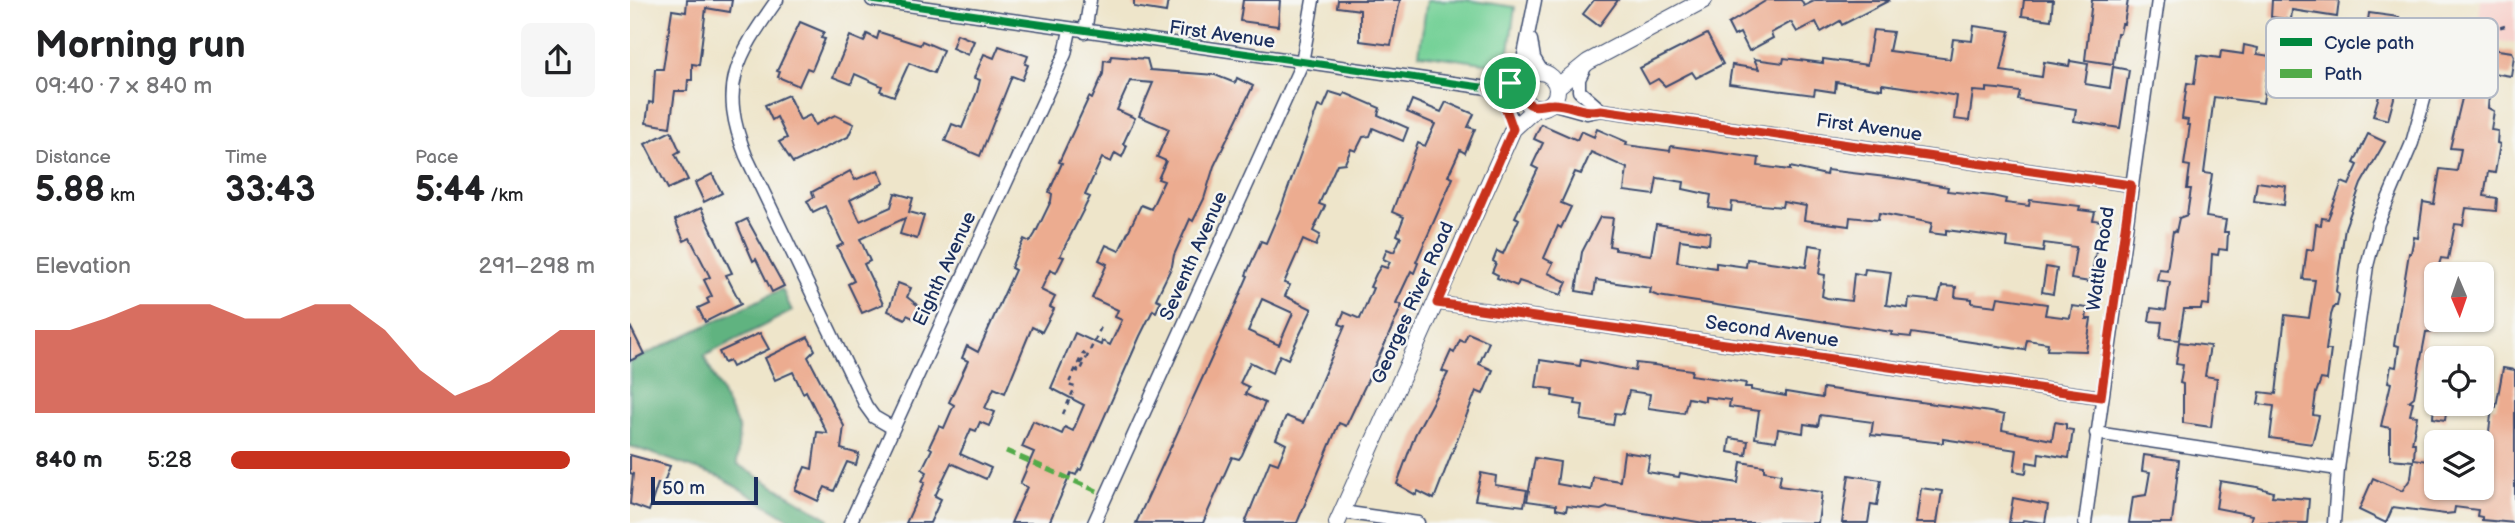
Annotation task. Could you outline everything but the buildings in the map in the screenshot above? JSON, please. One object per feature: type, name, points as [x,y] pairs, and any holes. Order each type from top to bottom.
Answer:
[{"type":"street","points":[[777,0],[749,40],[735,68],[731,93],[734,123],[746,156],[866,406],[874,417],[893,428]]},
{"type":"street","name":"First Avenue","points":[[872,0],[1488,89],[1525,79]]},
{"type":"street","points":[[1085,32],[1090,0]]},
{"type":"street","name":"Seventh Avenue","points":[[1094,523],[1302,63],[1313,0]]},
{"type":"street","points":[[1534,102],[1525,79],[1523,60],[1530,36],[1535,0]]},
{"type":"street","points":[[1534,102],[1550,79],[1575,62],[1588,62],[1704,0]]},
{"type":"street","name":"Wattle Road","points":[[2085,523],[2158,0]]},
{"type":"street","name":"Eighth Avenue","points":[[850,523],[1065,54],[1070,30]]},
{"type":"street","points":[[1530,36],[1534,58],[1550,79]]},
{"type":"street","points":[[1588,62],[1578,79],[1578,90],[1601,110]]},
{"type":"street","points":[[1525,79],[1535,72],[1550,79]]},
{"type":"street","name":"First Avenue","points":[[1488,89],[1502,98],[1587,113],[1601,110],[2131,185]]},
{"type":"street","points":[[1502,98],[1513,124]]},
{"type":"street","points":[[2334,523],[2338,469],[2367,265],[2378,223],[2412,143],[2424,98]]},
{"type":"street","name":"Georges River Road","points":[[1339,517],[1437,303],[1513,124],[1534,102]]},
{"type":"street","name":"Second Avenue","points":[[1437,303],[2101,397]]},
{"type":"street","points":[[2096,433],[2338,469]]},
{"type":"street","points":[[1339,517],[1418,523]]},
{"type":"path","points":[[2498,28],[2505,26]]},
{"type":"path","points":[[1063,414],[1075,387],[1068,385],[1083,354],[1085,355],[1077,371],[1080,372],[1101,327]]},
{"type":"shaded area","points":[[2481,0],[2515,0],[2515,43],[2498,41],[2498,18],[2479,18]]},
{"type":"green space","points":[[1427,0],[1468,0],[1515,7],[1508,58],[1499,65],[1419,54]]},
{"type":"green space","points":[[782,289],[792,311],[704,356],[739,429],[737,464],[829,519],[827,523],[796,523],[720,477],[630,446],[630,362]]},
{"type":"marked path","points":[[1006,451],[1097,491]]},
{"type":"cycle path","points":[[872,0],[1488,88],[1525,79]]},
{"type":"cycle path","points":[[1551,103],[1587,113],[1601,110],[2131,185]]},
{"type":"cycle path","points":[[1437,303],[2101,397]]},
{"type":"route","points":[[1525,80],[1522,84],[1523,97],[1526,102],[1537,107],[1551,103],[1587,113],[1601,110],[2131,185],[2101,397],[1437,303],[1513,129],[1512,119],[1502,98],[1488,89],[1510,83],[1525,80]]}]
